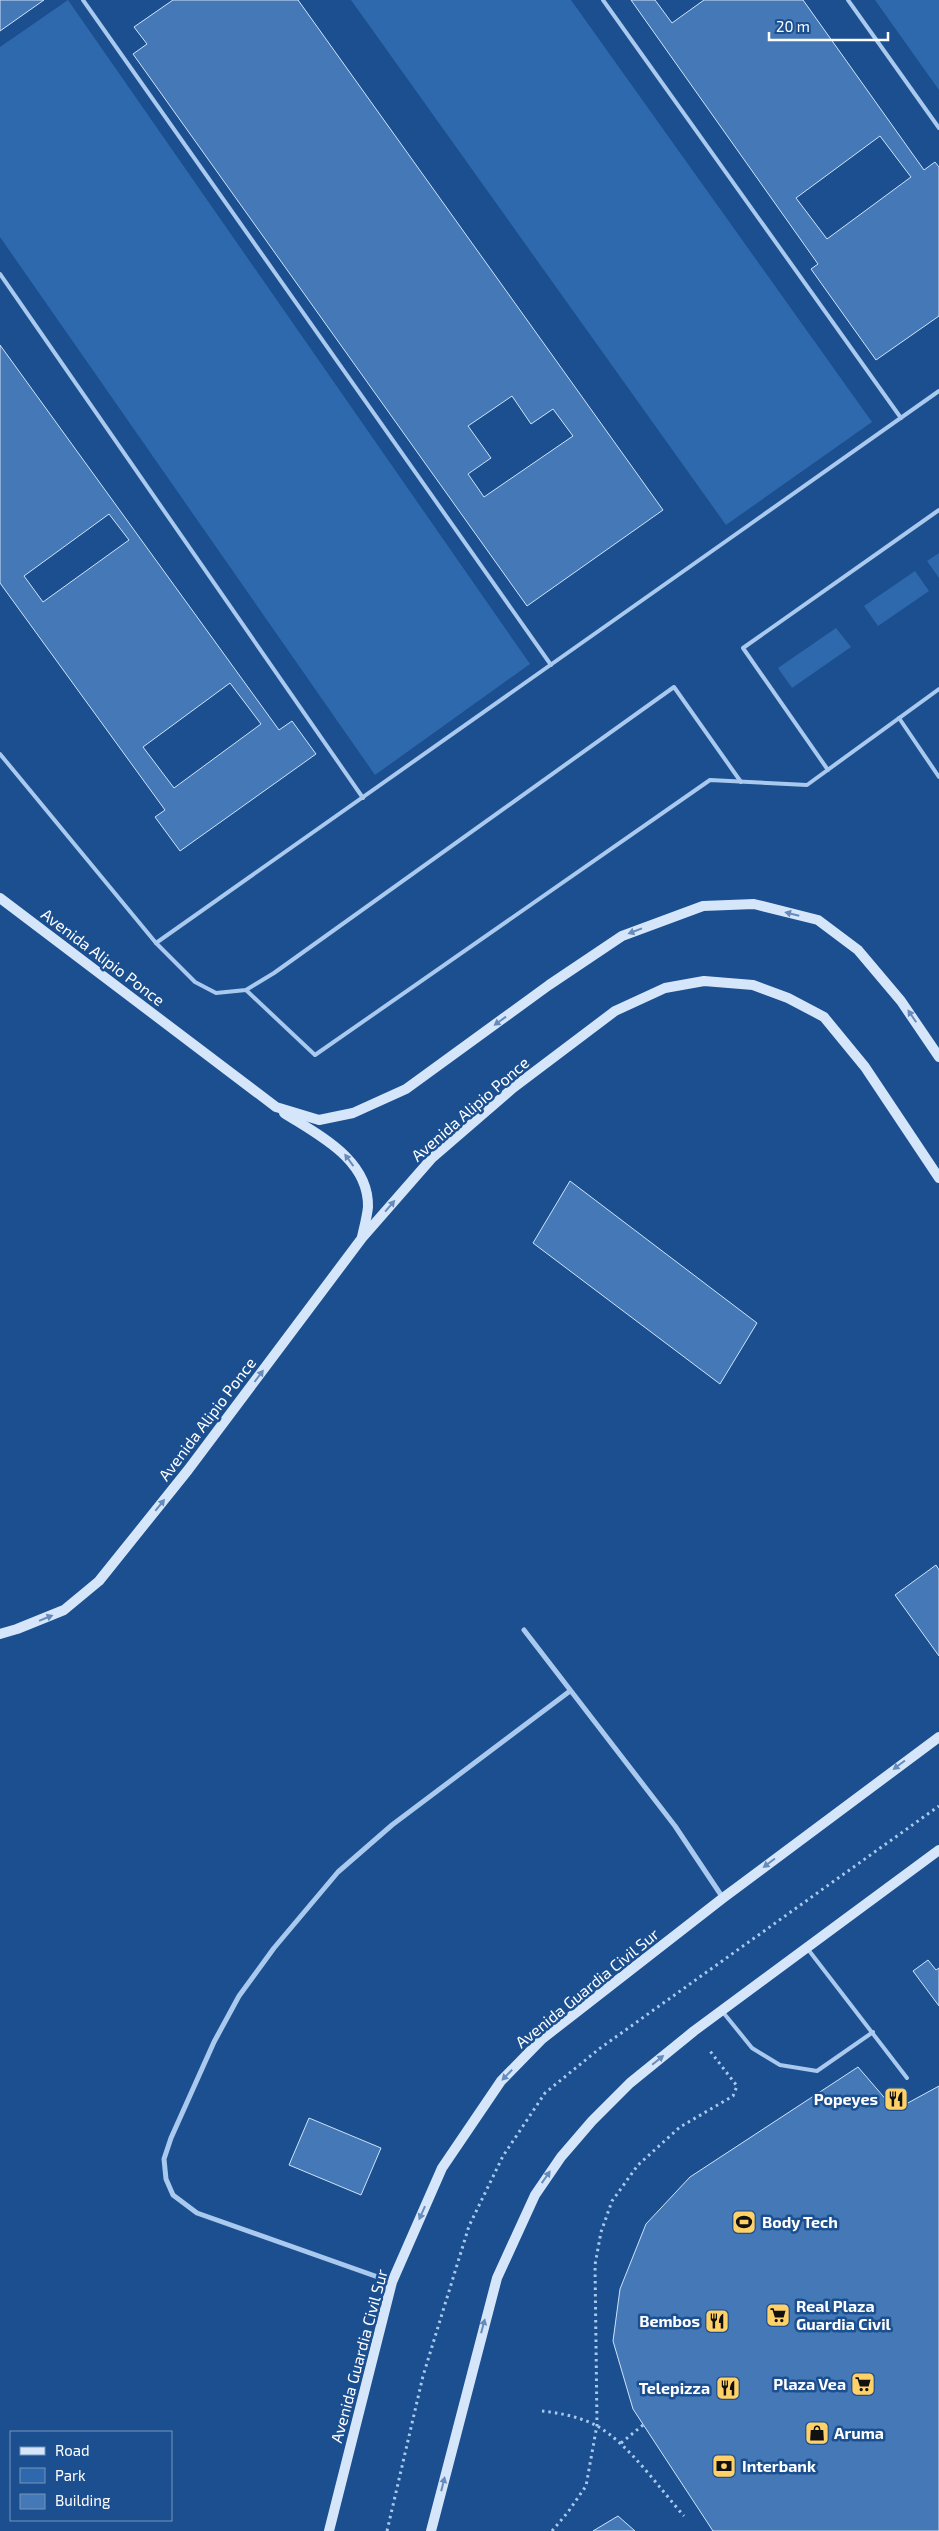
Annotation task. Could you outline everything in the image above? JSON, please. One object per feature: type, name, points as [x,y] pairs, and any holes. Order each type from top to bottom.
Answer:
[{"type":"main road","name":"Avenida Alipio Ponce","points":[[0,898],[276,1107],[319,1120],[354,1113],[406,1089],[549,985],[622,936],[703,906],[754,904],[818,920],[858,950],[901,1001],[939,1057]]},
{"type":"main road","name":"Avenida Alipio Ponce","points":[[0,1634],[17,1630],[64,1610],[99,1581],[188,1470],[362,1238],[432,1158],[513,1088],[615,1011],[665,988],[704,981],[753,986],[788,998],[824,1018],[865,1067],[939,1178]]},
{"type":"main road","points":[[276,1107],[344,1154],[362,1180],[368,1206],[362,1238]]},
{"type":"main road","name":"Avenida Guardia Civil Sur","points":[[329,2531],[392,2282],[442,2168],[501,2081],[542,2040],[723,1898],[939,1737]]},
{"type":"main road","points":[[432,2531],[497,2278],[535,2195],[561,2157],[592,2121],[630,2083],[694,2031],[939,1850]]},
{"type":"street","points":[[524,1630],[675,1826],[723,1898]]},
{"type":"street","points":[[392,2282],[197,2213],[173,2195],[166,2179],[164,2159],[214,2042],[239,1996],[274,1948],[338,1872],[392,1825],[570,1691]]},
{"type":"lane","points":[[83,0],[552,665]]},
{"type":"lane","points":[[603,0],[901,418]]},
{"type":"lane","points":[[848,0],[939,128]]},
{"type":"lane","points":[[0,274],[363,798]]},
{"type":"lane","points":[[156,943],[939,391]]},
{"type":"lane","points":[[828,770],[743,648],[939,510]]},
{"type":"lane","points":[[0,754],[156,943],[195,982],[216,993],[246,990],[274,973],[674,687],[741,782]]},
{"type":"lane","points":[[246,990],[315,1055],[710,780],[807,785],[939,689]]},
{"type":"lane","points":[[899,718],[939,777]]},
{"type":"lane","points":[[807,1948],[907,2078]]},
{"type":"lane","points":[[722,2011],[752,2048],[780,2065],[817,2071],[873,2032]]},
{"type":"path","points":[[552,2531],[586,2486],[597,2425],[595,2265],[600,2232],[612,2201],[645,2159],[680,2127],[733,2096],[737,2086],[694,2031]]},
{"type":"path","points":[[542,2411],[559,2412],[597,2425],[620,2443],[684,2516]]},
{"type":"path","points":[[620,2443],[643,2425]]},
{"type":"green space","points":[[68,0],[530,664],[375,775],[0,237],[0,47]]},
{"type":"green space","points":[[351,0],[571,0],[872,422],[726,525]]},
{"type":"green space","points":[[875,0],[939,0],[939,90]]},
{"type":"green space","points":[[939,553],[939,578],[927,561]]},
{"type":"green space","points":[[915,571],[929,591],[878,626],[864,606]]},
{"type":"green space","points":[[836,628],[851,647],[792,688],[778,668]]},
{"type":"building","points":[[0,0],[44,0],[0,31]]},
{"type":"building","points":[[173,0],[298,0],[663,510],[527,606],[133,54],[147,44],[134,27]],"holes":[[[512,396],[531,424],[553,409],[573,436],[484,497],[468,474],[491,458],[468,426]]]},
{"type":"building","points":[[631,0],[655,0],[672,23],[704,0],[803,0],[924,170],[935,162],[939,167],[939,316],[876,360],[811,269],[818,264]],"holes":[[[880,136],[911,177],[827,239],[796,198]]]},
{"type":"building","points":[[0,345],[279,730],[292,721],[316,754],[180,851],[155,817],[165,810],[0,583]],"holes":[[[109,514],[129,540],[43,602],[24,576]],[[230,683],[261,724],[174,788],[143,747]]]},
{"type":"building","points":[[570,1181],[757,1323],[720,1384],[533,1243]]},
{"type":"building","points":[[936,1565],[939,1570],[939,1656],[895,1595]]},
{"type":"building","points":[[928,1960],[936,1970],[939,1968],[939,2006],[913,1971]]},
{"type":"building","name":"Real Plaza Guardia Civil","points":[[858,2067],[895,2110],[939,2086],[939,2531],[713,2531],[633,2409],[613,2341],[620,2289],[646,2224],[690,2177]]},
{"type":"building","points":[[309,2118],[381,2148],[361,2195],[289,2165]]},
{"type":"building","points":[[618,2516],[635,2531],[593,2531]]},
{"type":"place","name":"Popeyes","points":[[896,2099]]},
{"type":"place","name":"Body Tech","points":[[744,2222]]},
{"type":"place","name":"Real Plaza Guardia Civil","points":[[778,2315]]},
{"type":"place","name":"Bembos","points":[[717,2321]]},
{"type":"place","name":"Plaza Vea","points":[[863,2384]]},
{"type":"place","name":"Telepizza","points":[[728,2388]]},
{"type":"place","name":"Aruma","points":[[817,2433]]},
{"type":"place","name":"Interbank","points":[[724,2466]]}]
